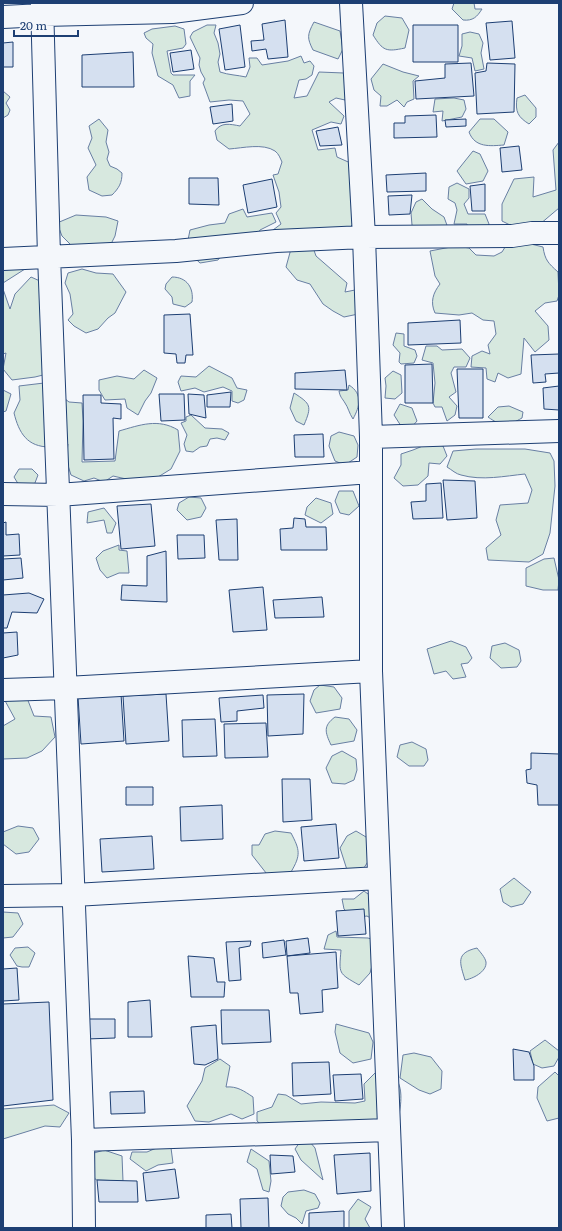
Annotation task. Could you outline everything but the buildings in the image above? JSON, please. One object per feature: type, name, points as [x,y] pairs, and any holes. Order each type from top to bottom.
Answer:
[{"type":"street","points":[[3,17],[43,9],[172,12],[242,3]]},
{"type":"street","points":[[351,3],[364,237],[371,437],[371,671],[393,1228]]},
{"type":"street","points":[[43,9],[49,256],[83,1140],[84,1228]]},
{"type":"street","points":[[3,259],[176,251],[276,241],[364,237],[512,236],[532,233],[559,234]]},
{"type":"street","points":[[371,437],[559,431]]},
{"type":"street","points":[[3,494],[58,495],[371,472]]},
{"type":"street","points":[[3,690],[66,688],[371,671]]},
{"type":"street","points":[[3,896],[74,895],[379,878]]},
{"type":"street","points":[[83,1140],[389,1130]]},
{"type":"shaded area","points":[[454,3],[474,3],[475,9],[482,9],[474,18],[463,20],[452,9]]},
{"type":"shaded area","points":[[385,16],[402,18],[409,30],[405,48],[393,50],[386,49],[373,35],[377,23]]},
{"type":"shaded area","points":[[314,22],[340,31],[343,49],[338,59],[313,50],[309,36]]},
{"type":"shaded area","points":[[207,25],[216,25],[214,33],[220,54],[218,62],[220,72],[246,77],[250,67],[249,58],[257,58],[262,65],[288,61],[301,56],[304,63],[310,61],[314,66],[312,75],[306,79],[299,80],[294,98],[307,96],[319,72],[344,73],[350,93],[345,100],[336,98],[329,102],[344,116],[341,124],[331,122],[312,130],[318,150],[335,148],[337,157],[355,165],[353,224],[342,235],[310,239],[316,256],[347,283],[345,292],[355,290],[363,313],[344,317],[333,311],[323,304],[310,284],[297,280],[286,267],[294,238],[284,236],[273,230],[281,224],[276,213],[281,207],[279,192],[273,175],[278,174],[282,162],[278,153],[265,147],[229,149],[217,140],[215,131],[217,128],[226,124],[240,126],[250,114],[243,101],[229,100],[210,102],[203,83],[205,79],[199,65],[200,58],[190,37],[193,32]]},
{"type":"shaded area","points":[[175,26],[184,29],[186,44],[183,48],[167,51],[171,73],[173,75],[195,75],[190,81],[190,96],[179,98],[173,85],[158,76],[152,53],[153,44],[146,38],[144,33],[152,29]]},
{"type":"shaded area","points":[[470,32],[479,34],[483,43],[481,53],[484,69],[475,71],[472,58],[459,56],[462,46],[462,34]]},
{"type":"shaded area","points":[[383,64],[403,72],[419,76],[413,81],[414,99],[407,102],[404,107],[397,100],[387,106],[380,106],[381,96],[374,90],[371,79]]},
{"type":"shaded area","points":[[3,91],[10,97],[6,103],[10,110],[8,115],[3,118]]},
{"type":"shaded area","points":[[525,95],[536,108],[536,117],[529,124],[518,114],[516,107],[517,98]]},
{"type":"shaded area","points":[[454,98],[464,100],[466,109],[462,117],[442,121],[443,111],[433,112],[435,99]]},
{"type":"shaded area","points":[[99,119],[108,130],[106,142],[109,152],[107,159],[110,166],[122,173],[120,185],[112,195],[102,196],[89,190],[87,177],[96,165],[88,148],[92,138],[89,126]]},
{"type":"shaded area","points":[[480,119],[494,119],[508,132],[504,145],[484,145],[475,141],[469,132]]},
{"type":"shaded area","points":[[559,142],[559,208],[533,230],[518,229],[502,221],[502,204],[514,179],[534,177],[533,197],[556,190],[553,150]]},
{"type":"shaded area","points":[[473,151],[480,154],[488,171],[483,181],[466,184],[457,171]]},
{"type":"shaded area","points":[[457,183],[469,189],[469,198],[464,204],[468,214],[485,214],[489,224],[484,241],[469,237],[467,224],[454,224],[457,210],[455,203],[448,199],[449,187]]},
{"type":"shaded area","points":[[422,199],[432,209],[444,217],[448,228],[419,230],[412,225],[411,213],[416,202]]},
{"type":"shaded area","points":[[243,209],[247,217],[272,213],[276,222],[260,230],[247,251],[231,243],[218,260],[200,263],[186,250],[190,230],[225,223],[229,214]]},
{"type":"shaded area","points":[[76,215],[106,217],[118,221],[115,236],[109,248],[73,247],[62,236],[57,223]]},
{"type":"shaded area","points":[[507,244],[531,244],[543,247],[548,261],[558,272],[559,295],[557,301],[545,303],[535,311],[548,326],[549,340],[535,352],[524,338],[521,374],[508,378],[498,373],[495,382],[487,379],[486,368],[471,367],[472,356],[482,351],[490,354],[488,345],[496,334],[494,321],[483,320],[472,313],[459,315],[435,313],[433,309],[433,298],[440,284],[435,276],[430,251],[456,246],[469,248],[476,255],[494,256],[502,252]]},
{"type":"shaded area","points":[[3,261],[25,269],[3,283]]},
{"type":"shaded area","points":[[82,269],[96,273],[113,274],[126,292],[115,313],[98,329],[86,333],[74,326],[68,320],[73,314],[70,294],[65,283],[68,273]]},
{"type":"shaded area","points":[[31,277],[60,290],[43,375],[12,380],[3,369],[6,353],[3,354],[3,289],[10,309],[15,294]]},
{"type":"shaded area","points":[[172,277],[182,279],[191,288],[192,302],[185,307],[173,304],[172,297],[165,289],[166,284]]},
{"type":"shaded area","points":[[396,333],[404,334],[404,346],[415,350],[417,356],[414,363],[401,364],[399,362],[400,353],[393,345]]},
{"type":"shaded area","points":[[426,346],[437,346],[442,350],[462,349],[470,358],[466,367],[454,367],[451,373],[456,392],[449,397],[457,406],[455,415],[447,421],[442,407],[435,407],[433,403],[435,383],[433,363],[422,360]]},
{"type":"shaded area","points":[[209,366],[232,378],[237,388],[247,390],[244,400],[238,403],[232,401],[232,391],[223,387],[204,392],[195,388],[181,391],[178,382],[181,376],[196,377]]},
{"type":"shaded area","points":[[144,370],[157,378],[151,393],[138,415],[127,408],[125,399],[105,400],[99,390],[99,380],[117,376],[134,379]]},
{"type":"shaded area","points":[[393,371],[401,375],[402,393],[395,399],[385,398],[385,378]]},
{"type":"shaded area","points":[[44,383],[50,447],[35,444],[25,438],[18,427],[14,413],[20,400],[19,386]]},
{"type":"shaded area","points":[[349,385],[357,392],[359,400],[359,405],[353,419],[339,391],[348,390]]},
{"type":"shaded area","points":[[3,390],[11,394],[6,411],[3,412]]},
{"type":"shaded area","points":[[294,393],[307,403],[309,409],[304,425],[296,421],[290,408]]},
{"type":"shaded area","points":[[60,395],[69,402],[82,403],[82,462],[115,461],[119,431],[156,423],[171,426],[178,430],[180,451],[171,469],[158,477],[135,481],[113,476],[104,482],[94,478],[84,481],[71,475],[66,459],[68,444],[59,440]]},
{"type":"shaded area","points":[[400,404],[412,408],[417,421],[410,429],[401,426],[394,415]]},
{"type":"shaded area","points":[[509,406],[523,412],[522,418],[513,423],[501,424],[488,417],[498,407]]},
{"type":"shaded area","points":[[191,415],[205,428],[222,429],[229,433],[225,440],[217,438],[210,439],[207,446],[200,447],[193,452],[186,451],[184,444],[187,435],[181,423],[186,421],[186,417]]},
{"type":"shaded area","points":[[339,432],[354,436],[358,445],[357,457],[345,465],[335,461],[329,446],[331,436]]},
{"type":"shaded area","points":[[430,443],[443,446],[447,456],[440,464],[429,463],[428,476],[418,485],[403,486],[394,478],[401,465],[401,454]]},
{"type":"shaded area","points":[[476,449],[525,449],[550,453],[554,461],[555,486],[550,533],[543,554],[529,562],[488,560],[486,548],[501,535],[496,520],[500,505],[528,503],[532,490],[525,474],[493,478],[477,478],[456,473],[447,467],[453,451]]},
{"type":"shaded area","points":[[19,469],[32,469],[38,475],[33,488],[20,487],[14,477]]},
{"type":"shaded area","points":[[339,491],[353,491],[359,506],[349,515],[340,513],[335,501]]},
{"type":"shaded area","points":[[189,497],[201,498],[206,508],[201,517],[187,520],[177,510],[179,503]]},
{"type":"shaded area","points":[[316,498],[331,503],[333,514],[321,523],[305,515],[307,507]]},
{"type":"shaded area","points":[[104,508],[116,523],[112,533],[107,533],[104,520],[87,523],[88,512]]},
{"type":"shaded area","points":[[119,545],[119,550],[127,551],[129,573],[119,573],[107,578],[100,570],[96,558],[103,551]]},
{"type":"shaded area","points":[[554,558],[559,580],[558,590],[543,590],[526,586],[526,568],[544,559]]},
{"type":"shaded area","points":[[451,641],[466,647],[472,658],[468,663],[461,664],[466,677],[453,679],[446,671],[434,674],[427,649]]},
{"type":"shaded area","points":[[505,643],[519,650],[521,661],[517,667],[501,668],[490,658],[492,646]]},
{"type":"shaded area","points":[[320,685],[334,687],[342,698],[340,709],[316,713],[310,701],[314,690]]},
{"type":"shaded area","points":[[3,697],[27,698],[34,716],[51,717],[55,737],[42,751],[27,758],[3,759],[3,726],[15,719]]},
{"type":"shaded area","points":[[335,717],[349,719],[357,730],[354,741],[331,745],[326,730],[328,723]]},
{"type":"shaded area","points":[[412,742],[426,749],[428,760],[424,766],[409,766],[397,757],[400,745]]},
{"type":"shaded area","points":[[342,751],[356,759],[357,770],[354,780],[345,784],[332,783],[326,768],[332,756]]},
{"type":"shaded area","points":[[18,826],[33,828],[39,839],[29,852],[16,854],[3,844],[3,832]]},
{"type":"shaded area","points":[[275,831],[291,833],[298,848],[298,857],[291,872],[270,878],[252,855],[252,845],[259,845],[265,834]]},
{"type":"shaded area","points":[[356,831],[371,840],[369,860],[360,874],[348,873],[340,848],[347,836]]},
{"type":"shaded area","points":[[514,878],[531,892],[523,904],[511,907],[503,902],[500,889]]},
{"type":"shaded area","points":[[364,891],[372,897],[374,920],[367,916],[353,918],[344,909],[342,899],[354,899]]},
{"type":"shaded area","points":[[3,912],[18,913],[23,924],[13,937],[3,938]]},
{"type":"shaded area","points":[[336,931],[337,937],[368,938],[374,940],[374,958],[370,973],[359,985],[347,978],[341,972],[341,950],[324,949],[328,935]]},
{"type":"shaded area","points":[[28,947],[35,953],[29,967],[17,966],[10,955],[15,948]]},
{"type":"shaded area","points":[[477,948],[485,958],[486,966],[482,972],[465,980],[461,964],[462,956],[470,950]]},
{"type":"shaded area","points":[[336,1024],[369,1033],[373,1042],[371,1059],[353,1063],[340,1053],[335,1032]]},
{"type":"shaded area","points":[[545,1040],[559,1051],[559,1057],[554,1066],[542,1068],[533,1064],[530,1051]]},
{"type":"shaded area","points":[[414,1053],[431,1057],[442,1071],[441,1089],[430,1094],[419,1090],[400,1078],[403,1055]]},
{"type":"shaded area","points":[[220,1059],[230,1066],[226,1087],[237,1088],[253,1097],[254,1114],[242,1119],[231,1114],[209,1122],[195,1121],[187,1106],[202,1081],[205,1068]]},
{"type":"shaded area","points":[[555,1072],[559,1076],[559,1118],[547,1121],[537,1098],[538,1087]]},
{"type":"shaded area","points":[[375,1073],[385,1073],[391,1075],[398,1083],[401,1095],[398,1119],[266,1129],[257,1121],[257,1112],[272,1107],[278,1094],[286,1095],[301,1104],[321,1102],[355,1103],[365,1101],[364,1084]]},
{"type":"shaded area","points":[[54,1105],[69,1113],[60,1127],[45,1126],[3,1139],[3,1109]]},
{"type":"shaded area","points":[[302,1139],[310,1142],[315,1148],[323,1180],[301,1160],[295,1149]]},
{"type":"shaded area","points":[[161,1146],[171,1148],[173,1163],[158,1165],[146,1171],[130,1159],[132,1152],[147,1152]]},
{"type":"shaded area","points":[[251,1149],[269,1161],[271,1181],[269,1192],[263,1190],[257,1169],[247,1162]]},
{"type":"shaded area","points":[[104,1150],[122,1156],[123,1181],[97,1180],[92,1177],[91,1154]]},
{"type":"shaded area","points":[[304,1190],[315,1194],[320,1203],[318,1208],[306,1211],[302,1224],[296,1218],[288,1214],[281,1206],[283,1197],[288,1192]]},
{"type":"shaded area","points":[[358,1199],[371,1207],[365,1219],[370,1228],[349,1227],[349,1211]]}]
